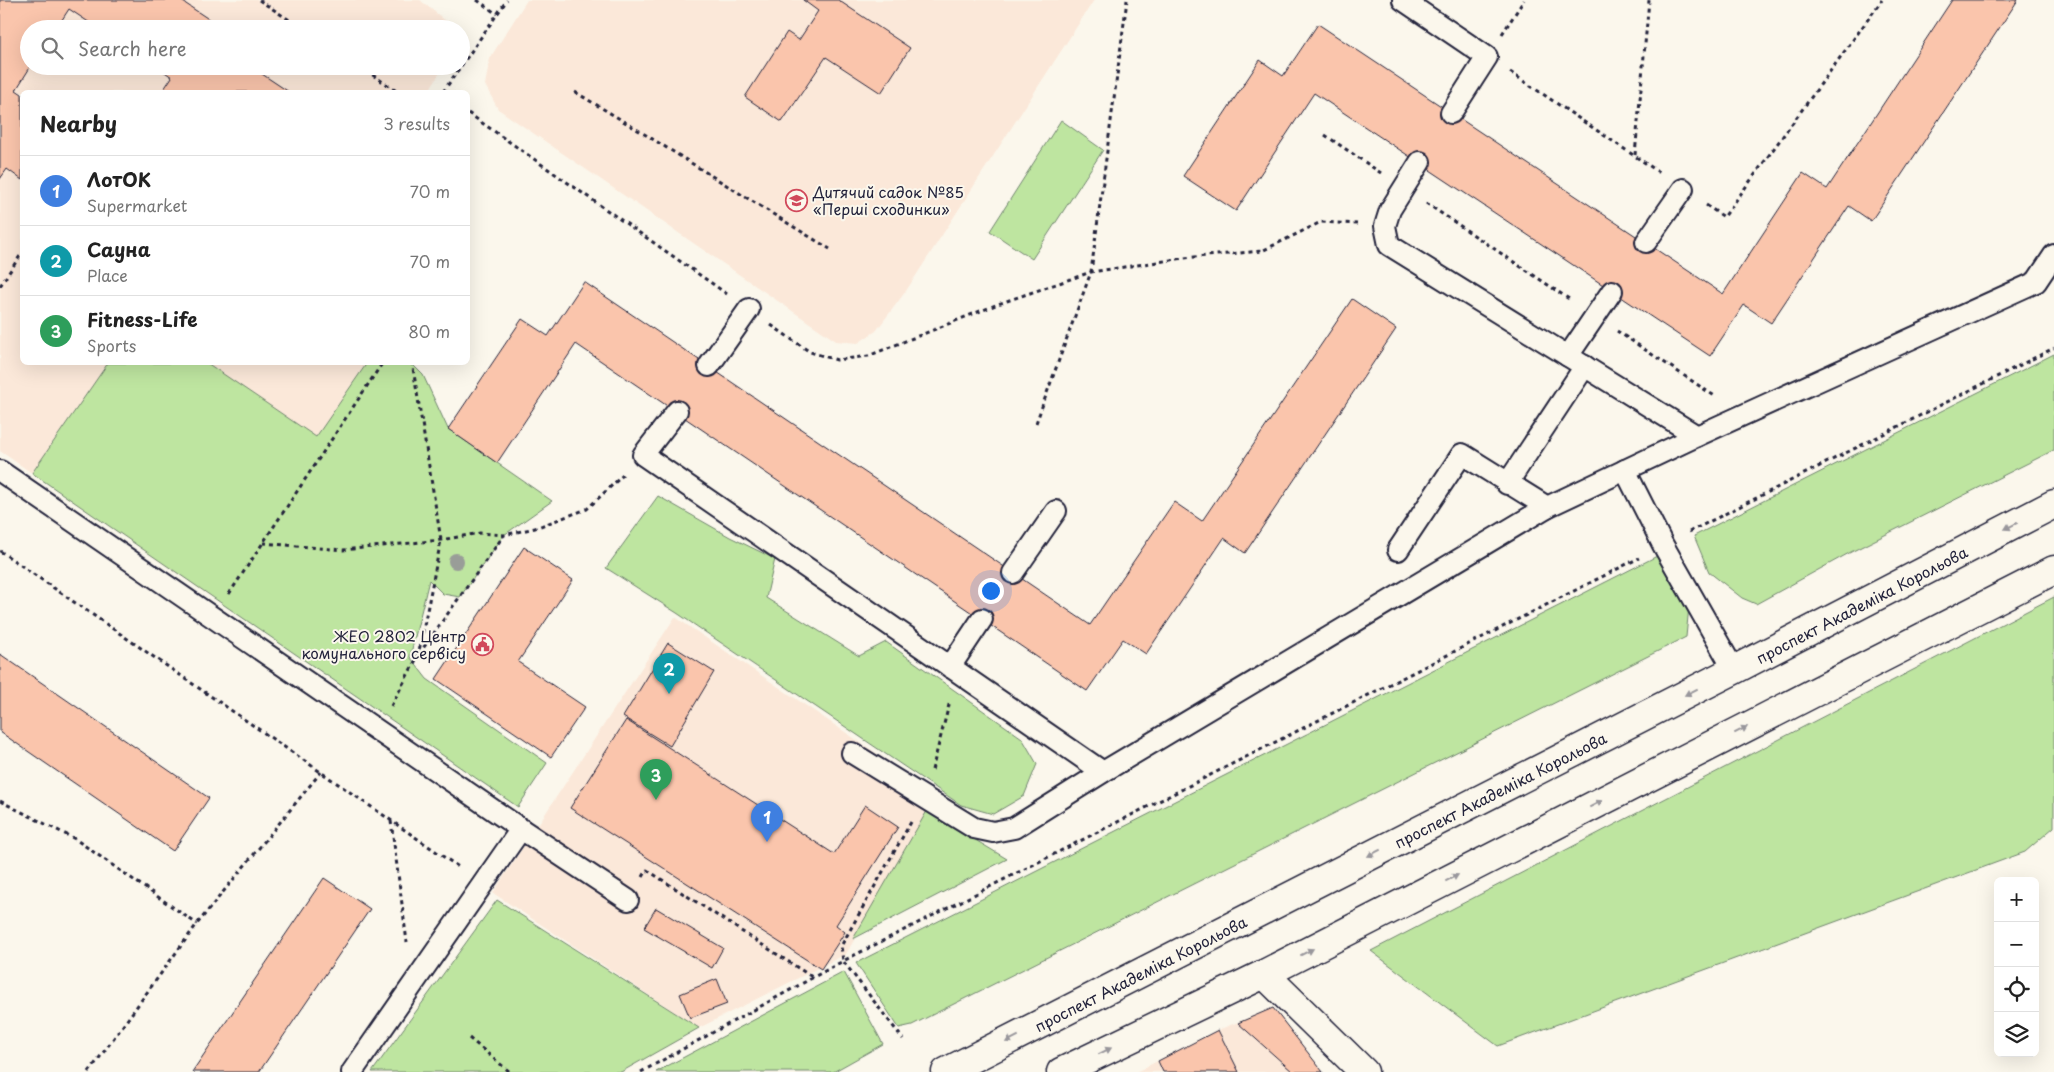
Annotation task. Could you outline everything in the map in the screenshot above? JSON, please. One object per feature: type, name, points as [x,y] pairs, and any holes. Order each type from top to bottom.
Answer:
[{"type":"main road","name":"проспект Академіка Корольова","points":[[946,1072],[1734,670],[2054,504]]},
{"type":"main road","points":[[1061,1072],[1264,974],[2054,570]]},
{"type":"main road","points":[[1264,974],[1364,1072]]},
{"type":"lane","points":[[1403,0],[1487,57],[1451,113]]},
{"type":"lane","points":[[1420,162],[1390,210],[1385,226],[1389,244],[1696,436]]},
{"type":"lane","points":[[1646,242],[1683,189]]},
{"type":"lane","points":[[852,753],[974,828],[993,832],[1014,828],[1103,772],[1547,507],[1696,436],[2036,282],[2054,255]]},
{"type":"lane","points":[[1568,356],[1612,291]]},
{"type":"lane","points":[[709,366],[749,309]]},
{"type":"lane","points":[[1507,484],[1585,366]]},
{"type":"lane","points":[[677,411],[644,455],[1103,772]]},
{"type":"lane","points":[[1398,550],[1462,454],[1507,484],[1547,507]]},
{"type":"lane","points":[[1626,470],[1663,546],[1734,670]]},
{"type":"lane","points":[[0,471],[521,829],[628,900]]},
{"type":"lane","points":[[1013,573],[1056,511]]},
{"type":"lane","points":[[950,667],[982,619]]},
{"type":"lane","points":[[352,1072],[521,829]]},
{"type":"path","points":[[259,0],[289,20]]},
{"type":"path","points":[[477,0],[497,14]]},
{"type":"path","points":[[470,53],[507,0]]},
{"type":"path","points":[[1036,424],[1091,272],[1127,0]]},
{"type":"path","points":[[1524,0],[1487,57],[1635,155],[1724,217],[1882,0]]},
{"type":"path","points":[[1635,155],[1649,0]]},
{"type":"path","points":[[372,75],[395,90]]},
{"type":"path","points":[[444,90],[455,75]]},
{"type":"path","points":[[575,92],[677,153],[830,249]]},
{"type":"path","points":[[470,113],[810,352],[837,360],[868,356],[998,304],[1091,272],[1184,258],[1262,251],[1321,222],[1385,226]]},
{"type":"path","points":[[1324,135],[1743,415]]},
{"type":"path","points":[[0,286],[20,256]]},
{"type":"path","points":[[641,1072],[843,960],[2054,348]]},
{"type":"path","points":[[214,618],[380,365]]},
{"type":"path","points":[[412,365],[441,540],[418,656]]},
{"type":"path","points":[[263,543],[344,550],[441,540],[480,533],[504,535],[535,528],[587,509],[644,455]]},
{"type":"path","points":[[378,730],[418,656],[504,535]]},
{"type":"path","points":[[0,551],[482,884]]},
{"type":"path","points":[[89,1072],[197,924],[321,772]]},
{"type":"path","points":[[0,801],[75,839],[197,924]]},
{"type":"path","points":[[391,821],[412,985]]},
{"type":"path","points":[[628,900],[647,870],[812,977]]},
{"type":"path","points":[[843,960],[903,1039]]},
{"type":"path","points":[[470,1038],[510,1072]]},
{"type":"shaded area","points":[[0,0],[420,0],[445,20],[20,20],[20,75],[438,75],[429,90],[20,90],[20,365],[366,365],[210,596],[0,451]]},
{"type":"shaded area","name":"Дитячий садок №85 «Перші сходинки»","points":[[527,0],[1094,0],[906,291],[876,331],[858,343],[836,341],[498,109],[485,85],[490,58]]},
{"type":"shaded area","points":[[675,617],[938,795],[846,954],[699,1028],[493,893]]},
{"type":"shaded area","points":[[1273,1008],[1323,1072],[1136,1072],[1218,1030]]},
{"type":"green space","points":[[1061,120],[1103,150],[1032,259],[990,231]]},
{"type":"green space","points":[[2054,354],[2054,450],[1851,552],[1756,604],[1742,598],[1709,572],[1694,536]]},
{"type":"green space","points":[[107,365],[210,365],[316,437],[366,365],[413,365],[423,375],[448,429],[552,501],[504,535],[460,597],[443,594],[429,580],[410,657],[427,679],[547,763],[518,807],[32,473]]},
{"type":"green space","points":[[658,496],[730,537],[775,559],[766,598],[859,656],[886,642],[1022,738],[1037,764],[1024,796],[993,814],[961,805],[677,613],[606,568]]},
{"type":"green space","points":[[1663,553],[1689,606],[1686,637],[912,1025],[899,1028],[856,963]]},
{"type":"green space","points":[[2054,597],[2054,827],[2025,852],[1498,1046],[1371,951]]},
{"type":"green space","points":[[927,811],[1007,859],[853,939]]},
{"type":"green space","points":[[497,900],[699,1028],[621,1072],[372,1072]]},
{"type":"green space","points":[[844,972],[883,1044],[833,1072],[656,1072]]},
{"type":"building","points":[[0,0],[180,0],[210,20],[86,20],[69,9],[62,20],[20,20],[20,75],[25,75],[16,90],[20,93],[20,179],[7,169],[0,179]]},
{"type":"building","points":[[803,0],[838,0],[910,48],[881,93],[826,57],[782,122],[745,97],[787,32],[799,40],[818,11]]},
{"type":"building","points":[[1952,0],[2018,0],[1871,221],[1849,206],[1771,323],[1744,305],[1710,356],[1314,93],[1236,211],[1183,176],[1260,60],[1283,76],[1318,24],[1723,294],[1803,173],[1827,189]]},
{"type":"building","points":[[169,75],[264,75],[286,90],[163,90],[172,77]]},
{"type":"building","points":[[584,282],[1090,625],[1174,502],[1202,521],[1352,299],[1396,329],[1245,553],[1224,538],[1146,654],[1123,639],[1087,691],[576,344],[497,463],[448,429],[522,319],[548,336]]},
{"type":"building","points":[[524,547],[573,580],[518,662],[585,707],[551,757],[436,679]]},
{"type":"building","points":[[668,643],[714,672],[670,746],[623,717]]},
{"type":"building","points":[[0,654],[209,798],[173,851],[0,732]]},
{"type":"building","points":[[626,720],[834,854],[865,805],[898,827],[836,925],[845,932],[821,969],[570,808]]},
{"type":"building","points":[[324,878],[370,909],[259,1072],[192,1072]]},
{"type":"building","points":[[656,908],[723,948],[712,968],[644,928]]},
{"type":"building","points":[[717,979],[727,1004],[690,1018],[680,994]]},
{"type":"building","points":[[1273,1008],[1323,1072],[1293,1072],[1238,1023]]},
{"type":"building","points":[[1218,1030],[1239,1072],[1163,1072],[1158,1061]]},
{"type":"place","name":"Дитячий садок №85 «Перші сходинки»","points":[[797,200]]},
{"type":"place","name":"ЖЕО 2802 Центр комунального сервісу","points":[[482,644]]},
{"type":"place","name":"Сауна","points":[[669,694]]},
{"type":"place","name":"Fitness-Life","points":[[656,800]]},
{"type":"place","name":"ЛотОК","points":[[767,842]]}]
